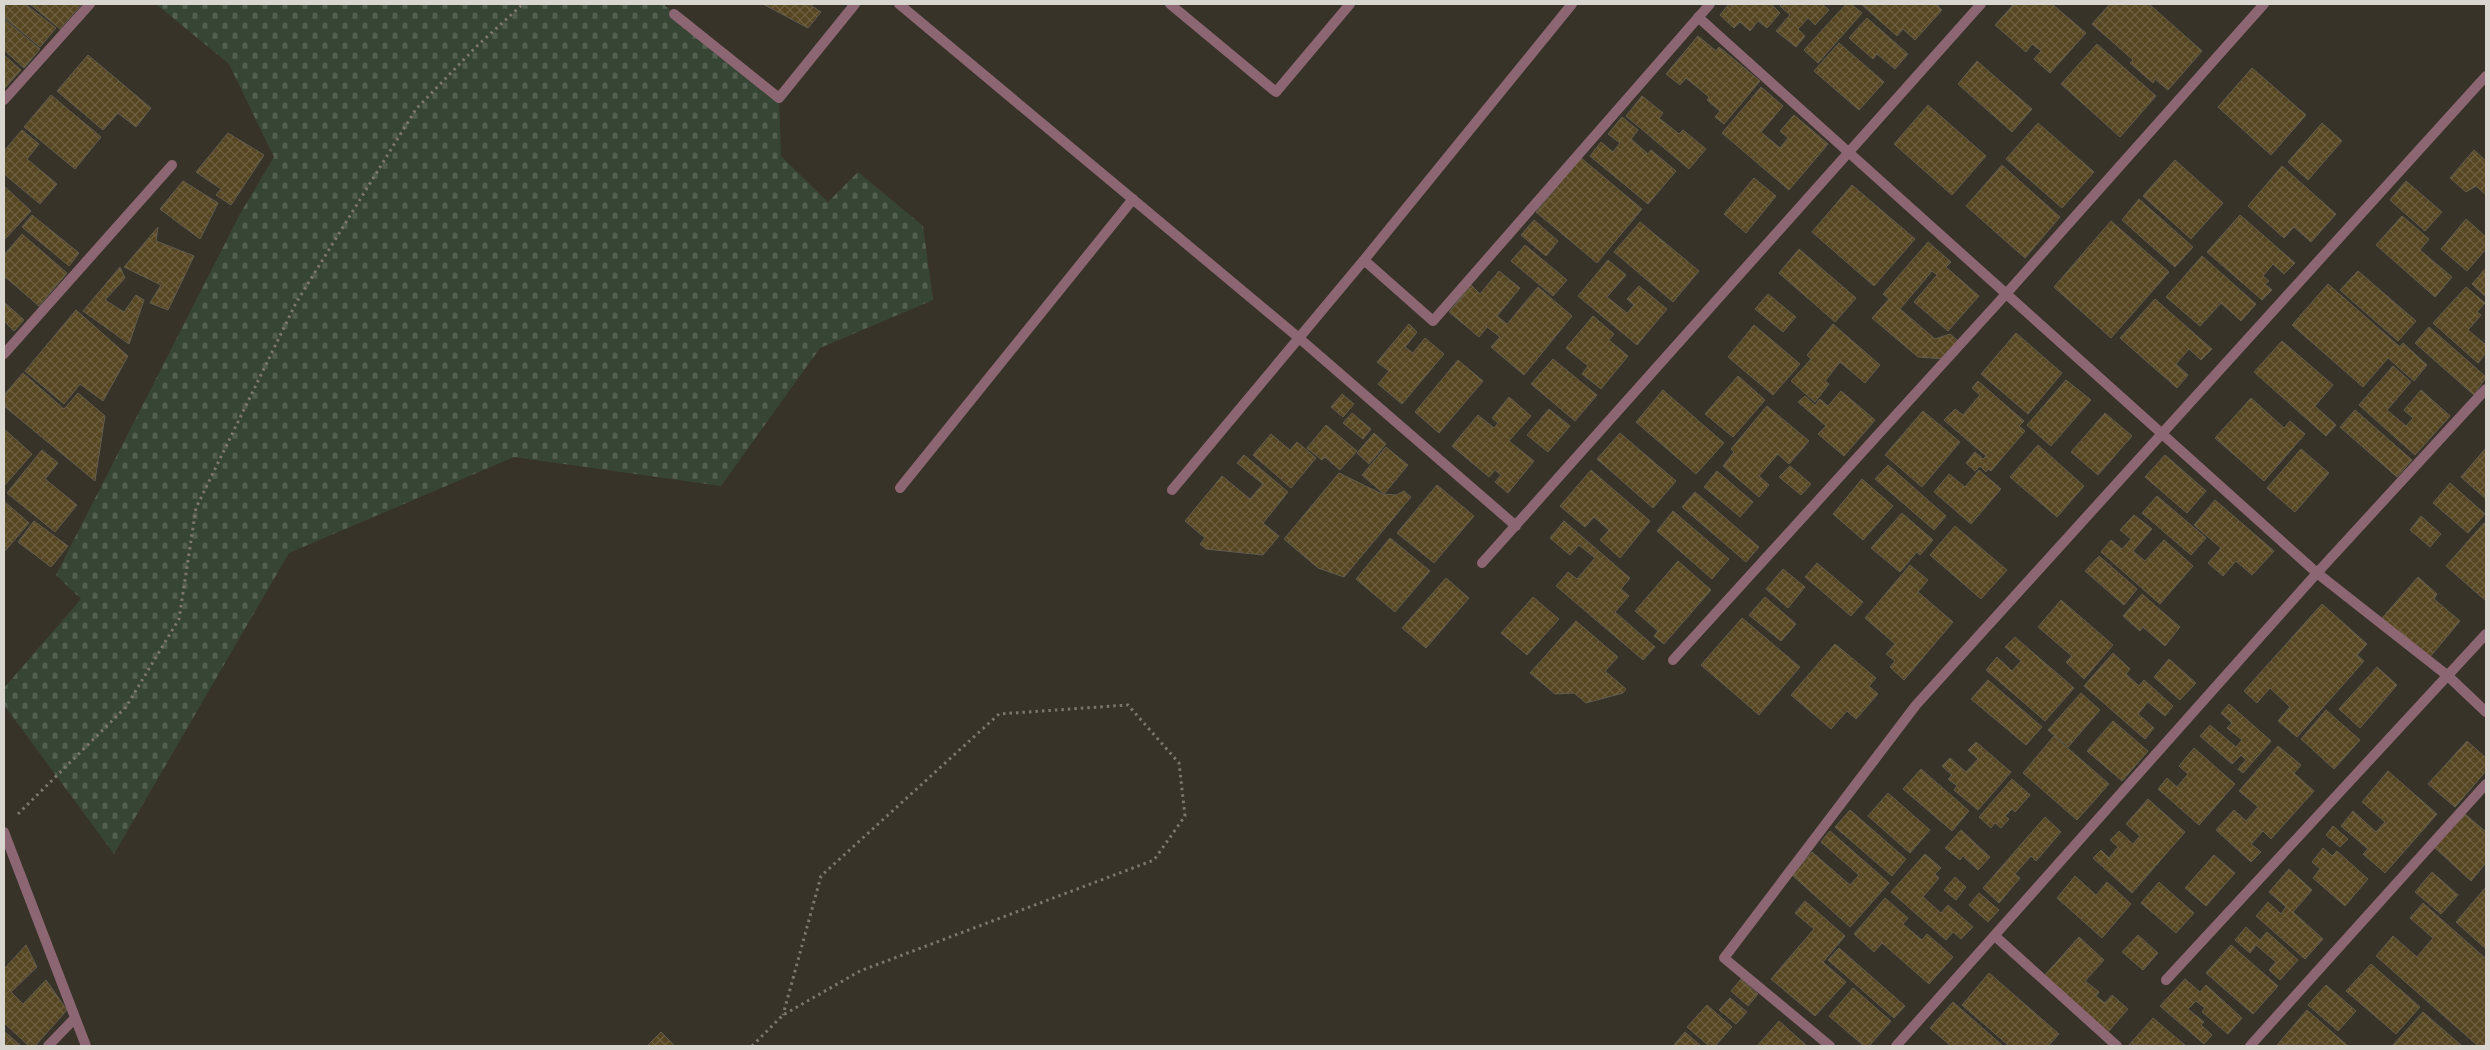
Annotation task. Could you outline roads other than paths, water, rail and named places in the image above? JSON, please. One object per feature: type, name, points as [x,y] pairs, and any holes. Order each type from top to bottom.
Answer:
[{"type":"street","points":[[4,100],[90,4]]},
{"type":"street","points":[[674,14],[779,98],[855,4]]},
{"type":"street","points":[[899,4],[1299,338],[1516,526]]},
{"type":"street","points":[[1170,4],[1276,92],[1350,4]]},
{"type":"street","points":[[1172,490],[1364,260],[1572,4]]},
{"type":"street","points":[[1364,260],[1434,321],[1710,4]]},
{"type":"street","points":[[1482,564],[1981,4]]},
{"type":"street","points":[[1673,660],[2006,294],[2264,4]]},
{"type":"street","points":[[1698,17],[2317,573],[2448,676],[2486,712]]},
{"type":"street","points":[[1830,1046],[1724,958],[1916,705],[2486,76]]},
{"type":"street","points":[[4,354],[172,164]]},
{"type":"street","points":[[900,488],[1133,199]]},
{"type":"street","points":[[1896,1046],[2317,573],[2486,389]]},
{"type":"street","points":[[2166,980],[2486,634]]},
{"type":"street","points":[[2250,1046],[2486,784]]},
{"type":"street","points":[[4,832],[86,1046]]},
{"type":"street","points":[[1995,936],[2117,1046]]},
{"type":"street","points":[[48,1046],[75,1018]]}]
